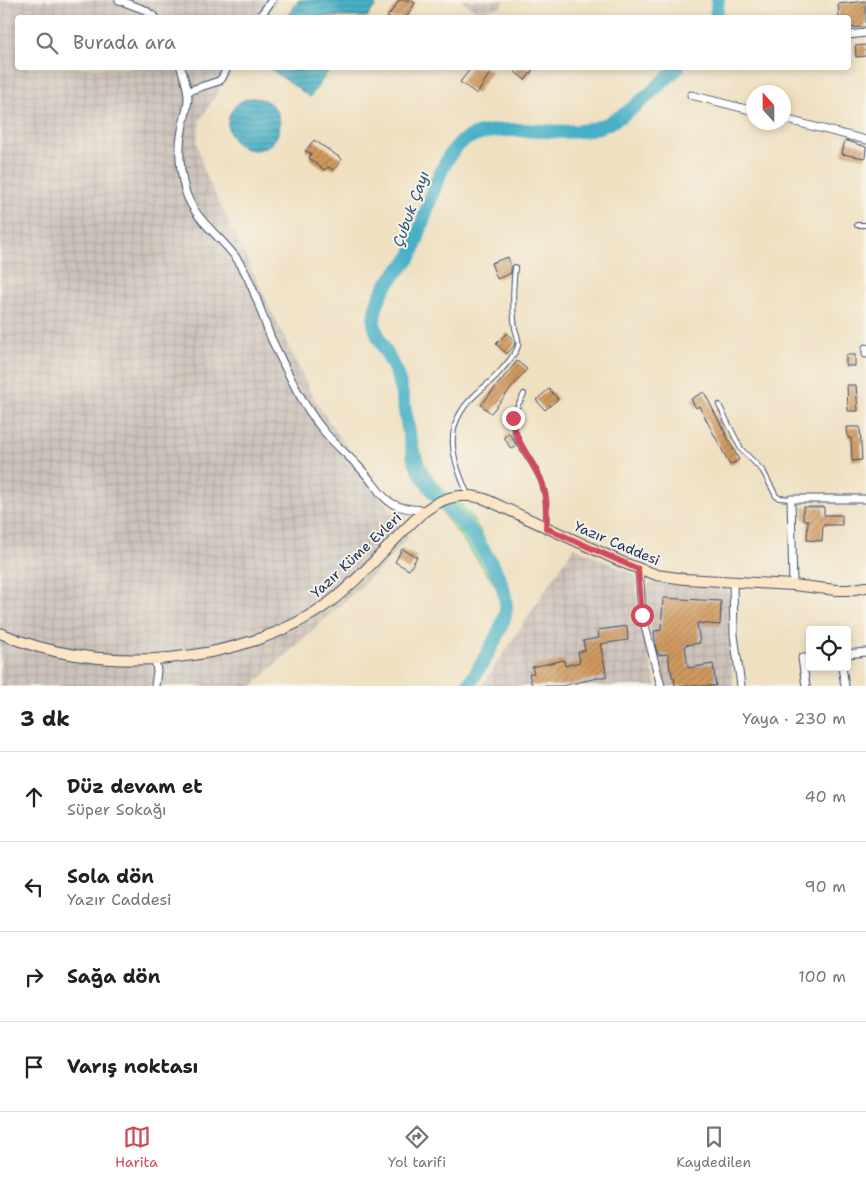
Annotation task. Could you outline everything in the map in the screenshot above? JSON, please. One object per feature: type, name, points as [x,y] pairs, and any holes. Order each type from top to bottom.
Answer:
[{"type":"street","points":[[120,0],[145,10],[152,15]]},
{"type":"street","points":[[261,15],[272,0]]},
{"type":"street","points":[[851,35],[866,33]]},
{"type":"street","points":[[182,70],[188,91],[188,103],[180,146],[182,173],[186,191],[195,210],[241,264],[248,277],[271,337],[287,370],[308,408],[323,430],[361,468],[386,500],[396,507],[410,510],[428,509]]},
{"type":"street","points":[[188,91],[219,81],[226,70]]},
{"type":"street","points":[[691,96],[746,109]]},
{"type":"street","points":[[791,121],[866,140]]},
{"type":"street","points":[[866,348],[866,354]]},
{"type":"street","name":"Yazır Caddesi","points":[[428,509],[454,497],[468,495],[485,499],[638,569],[669,578],[793,585],[836,590],[866,587]]},
{"type":"street","points":[[793,585],[791,500],[866,499]]},
{"type":"street","name":"Yazır Küme Evleri","points":[[0,633],[28,644],[61,653],[90,657],[155,658],[195,655],[237,646],[264,638],[305,618],[338,596],[428,509]]},
{"type":"street","points":[[638,569],[642,615],[661,686]]},
{"type":"street","points":[[734,582],[734,635],[741,686]]},
{"type":"street","points":[[851,654],[866,652]]},
{"type":"street","points":[[155,658],[157,671],[155,686]]},
{"type":"street","points":[[806,671],[806,686]]},
{"type":"street","points":[[843,671],[845,686]]},
{"type":"lane","points":[[857,225],[866,225]]},
{"type":"lane","points":[[468,495],[453,456],[453,430],[468,402],[498,375],[518,347],[519,340],[515,328],[514,297],[516,267]]},
{"type":"lane","points":[[524,394],[513,418],[514,430],[543,484],[546,503],[546,528]]},
{"type":"lane","points":[[719,405],[741,449],[763,471],[776,496],[791,500]]},
{"type":"shaded area","points":[[0,0],[277,0],[267,15],[15,15],[15,70],[233,70],[200,120],[197,142],[204,171],[315,401],[408,537],[384,565],[252,686],[0,686]]},
{"type":"shaded area","points":[[460,0],[505,0],[500,7],[478,12]]},
{"type":"shaded area","points":[[574,547],[635,575],[637,602],[656,686],[482,686]]},
{"type":"shaded area","points":[[650,583],[727,589],[732,596],[731,656],[733,686],[663,686],[642,592]]},
{"type":"green space","points":[[421,453],[433,477],[469,513],[476,523],[509,587],[511,604],[510,617],[506,629],[476,686],[461,686],[479,660],[497,626],[502,608],[501,598],[491,579],[412,471],[406,454]]},
{"type":"water","points":[[299,0],[370,0],[376,5],[368,15],[288,15]]},
{"type":"water","points":[[272,70],[330,70],[310,97]]},
{"type":"water","points":[[249,98],[259,98],[273,105],[280,119],[280,129],[273,143],[259,150],[249,150],[239,146],[232,139],[228,129],[228,119],[232,109],[239,102]]},
{"type":"building","points":[[399,0],[410,0],[415,3],[408,15],[389,15]]},
{"type":"building","points":[[866,1],[866,27],[851,28],[851,15],[839,15],[838,4]]},
{"type":"building","points":[[866,45],[866,56],[856,57],[855,46]]},
{"type":"building","points":[[469,70],[491,71],[477,94],[460,82]]},
{"type":"building","points":[[515,70],[533,70],[525,80]]},
{"type":"building","points":[[314,140],[342,159],[334,170],[328,167],[324,170],[309,158],[311,153],[305,151]]},
{"type":"building","points":[[845,140],[866,147],[865,158],[842,154]]},
{"type":"building","points":[[508,257],[511,273],[497,279],[491,263]]},
{"type":"building","points":[[507,333],[515,342],[507,354],[496,344]]},
{"type":"building","points":[[846,355],[855,355],[855,366],[846,366]]},
{"type":"building","points":[[517,361],[527,369],[491,413],[481,405]]},
{"type":"building","points":[[847,385],[856,385],[858,411],[848,411]]},
{"type":"building","points":[[549,389],[558,399],[545,410],[536,400]]},
{"type":"building","points":[[704,392],[739,460],[730,465],[699,406],[696,408],[691,399]]},
{"type":"building","points":[[847,427],[860,427],[862,460],[852,461],[851,438],[848,438]]},
{"type":"building","points":[[509,433],[517,446],[511,449],[504,437]]},
{"type":"building","points":[[803,507],[824,507],[824,515],[842,515],[842,525],[823,525],[822,541],[807,540],[808,520],[803,520]]},
{"type":"building","points":[[402,549],[417,557],[409,570],[395,562]]},
{"type":"building","points":[[663,598],[721,601],[720,625],[697,623],[700,643],[685,645],[688,668],[713,664],[716,686],[675,686],[668,654],[658,655],[656,649],[654,631],[661,630]]},
{"type":"building","points":[[627,626],[628,640],[600,644],[607,676],[561,686],[532,686],[529,674],[534,673],[532,667],[564,660],[565,666],[580,662],[578,652],[585,650],[583,641],[599,638],[598,630]]},
{"type":"waterway","name":"Çubuk Çayı","points":[[716,15],[718,0]]},
{"type":"waterway","name":"Çubuk Çayı","points":[[467,686],[484,660],[501,627],[506,610],[505,599],[491,562],[468,529],[432,490],[418,466],[410,441],[397,375],[374,325],[378,301],[387,284],[411,255],[438,180],[444,166],[458,145],[471,136],[487,132],[505,130],[580,131],[608,124],[629,111],[676,70]]},
{"type":"route","points":[[513,418],[516,435],[543,484],[547,512],[546,528],[638,569],[642,615]]}]
